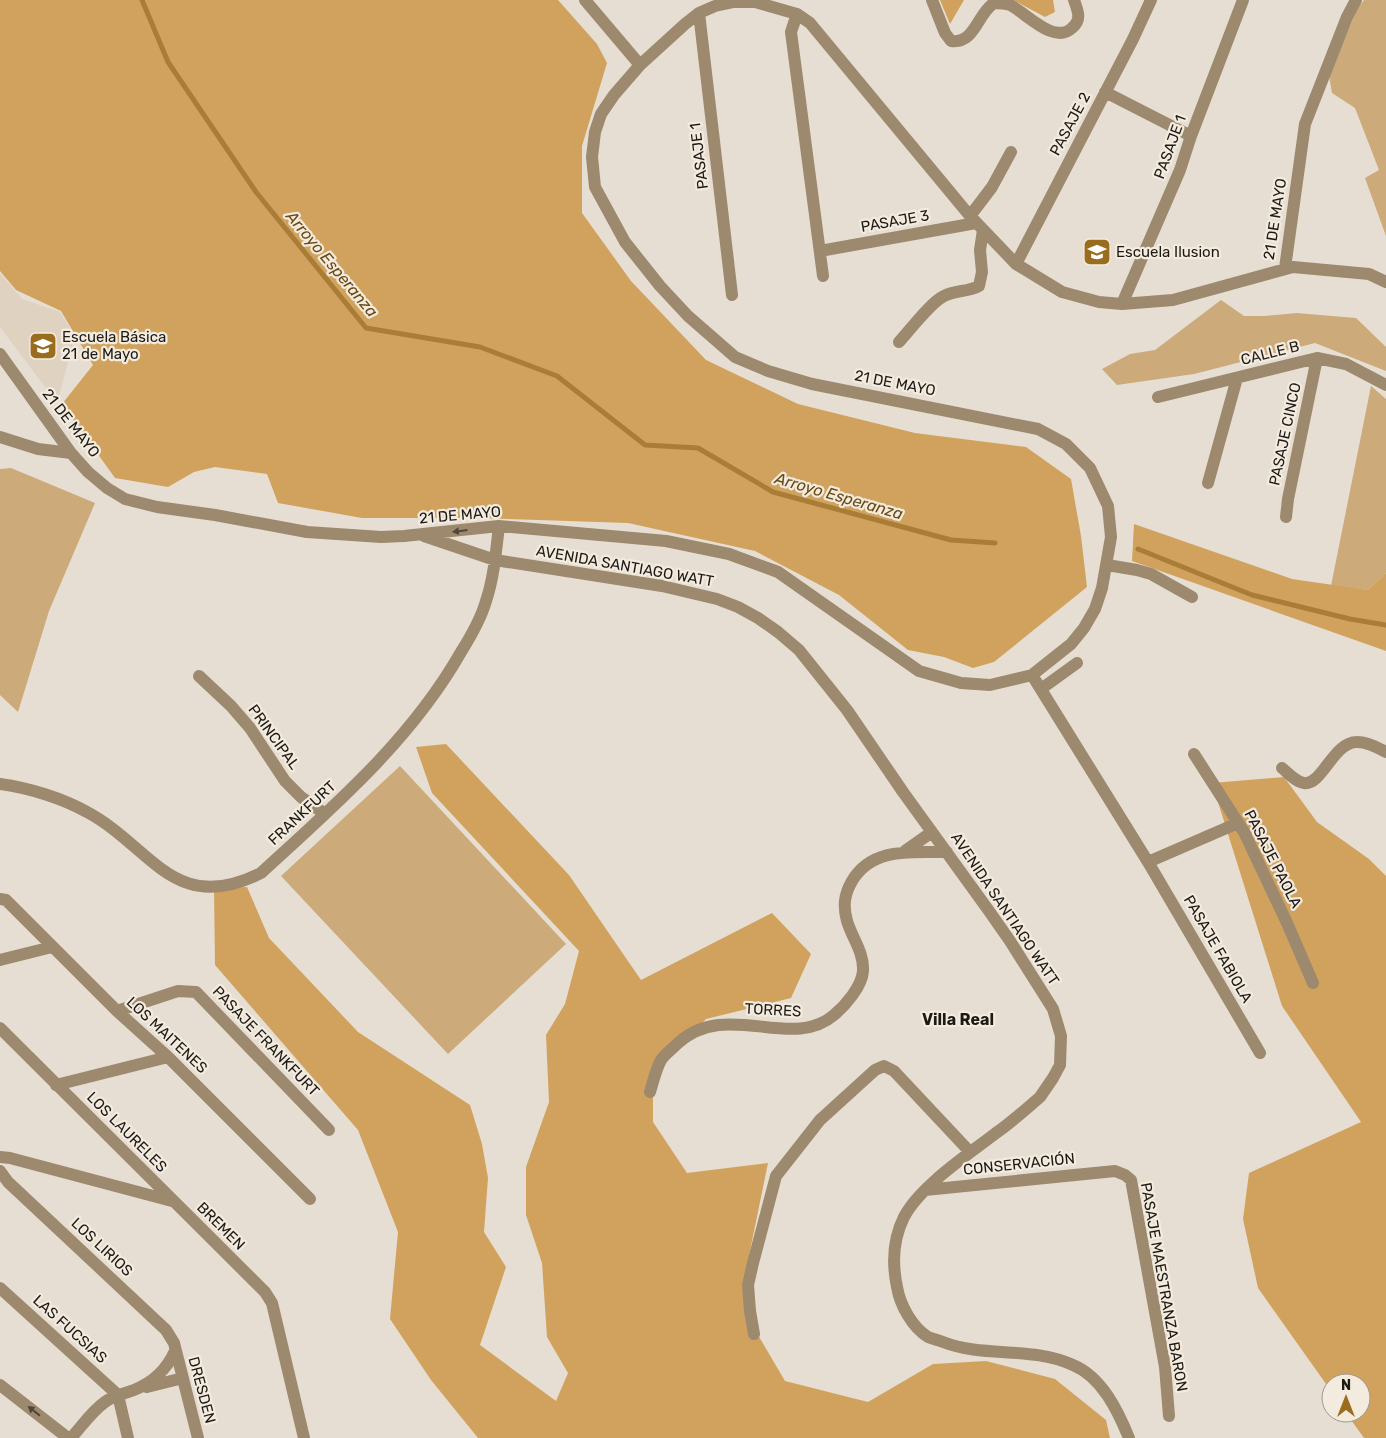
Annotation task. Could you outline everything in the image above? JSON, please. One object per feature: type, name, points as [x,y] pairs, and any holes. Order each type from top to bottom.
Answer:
[{"type":"street","points":[[585,0],[640,65]]},
{"type":"street","points":[[932,0],[945,33],[951,41],[958,42],[968,38],[986,8],[994,3],[1011,6],[1043,28],[1055,33],[1069,31],[1077,24],[1079,14],[1074,0]]},
{"type":"street","name":"PASAJE 2","points":[[1016,264],[1151,0]]},
{"type":"street","name":"PASAJE 1","points":[[1122,304],[1180,170],[1191,136],[1243,0]]},
{"type":"street","name":"21 DE MAYO","points":[[0,354],[71,453],[88,472],[107,488],[126,499],[141,504],[215,515],[306,532],[380,536],[421,535],[499,526],[666,542],[729,554],[778,572],[919,671],[961,683],[990,685],[1032,675],[1071,644],[1084,628],[1095,610],[1102,588],[1111,537],[1108,506],[1090,468],[1066,444],[1038,428],[812,384],[768,371],[735,357],[710,337],[677,304],[625,242],[595,187],[593,149],[595,132],[601,114],[614,95],[640,65],[699,13],[734,1],[755,2],[797,14],[810,23],[976,223],[1016,264],[1062,292],[1099,302],[1122,304],[1174,300],[1285,268],[1305,124],[1347,17],[1356,0]]},
{"type":"street","name":"PASAJE 1","points":[[699,13],[732,295]]},
{"type":"street","points":[[797,14],[791,32],[824,276]]},
{"type":"street","points":[[1105,92],[1191,136]]},
{"type":"street","points":[[900,342],[938,299],[979,286],[982,272],[976,223],[992,187],[1011,152]]},
{"type":"street","name":"PASAJE 3","points":[[820,251],[976,223]]},
{"type":"street","points":[[1285,268],[1293,267],[1369,274],[1386,282]]},
{"type":"street","name":"CALLE B","points":[[1158,397],[1317,358],[1346,364],[1386,385]]},
{"type":"street","name":"PASAJE CINCO","points":[[1286,517],[1317,358]]},
{"type":"street","points":[[1208,484],[1237,378]]},
{"type":"street","points":[[0,437],[38,449],[71,453]]},
{"type":"street","name":"FRANKFURT","points":[[0,784],[14,786],[55,798],[88,812],[169,875],[183,882],[200,886],[230,885],[260,873],[359,782],[398,740],[448,675],[478,621],[487,600],[499,526]]},
{"type":"street","name":"AVENIDA SANTIAGO WATT","points":[[421,535],[495,560],[692,592],[738,607],[778,632],[799,650],[847,710],[1029,970],[1053,1009],[1061,1036],[1060,1064],[1040,1097],[925,1190],[904,1216],[895,1242],[893,1270],[899,1299],[913,1323],[928,1337],[958,1348],[1045,1356],[1074,1365],[1090,1376],[1103,1390],[1122,1421],[1129,1438]]},
{"type":"street","points":[[1106,565],[1151,574],[1192,598]]},
{"type":"street","points":[[1041,689],[1077,663]]},
{"type":"street","name":"PASAJE FABIOLA","points":[[1032,675],[1148,862],[1260,1053]]},
{"type":"street","name":"PRINCIPAL","points":[[199,676],[250,728],[285,781],[301,797],[326,814]]},
{"type":"street","points":[[1282,768],[1300,783],[1308,783],[1314,780],[1338,751],[1347,744],[1357,742],[1372,745],[1386,752]]},
{"type":"street","name":"PASAJE PAOLA","points":[[1194,754],[1238,823],[1288,925],[1313,983]]},
{"type":"street","points":[[1148,862],[1238,823]]},
{"type":"street","name":"TORRES","points":[[905,851],[932,832]]},
{"type":"street","name":"TORRES","points":[[650,1092],[662,1059],[683,1039],[711,1025],[730,1024],[810,1028],[824,1023],[836,1013],[858,985],[863,972],[861,953],[848,923],[844,907],[846,894],[858,872],[871,862],[888,854],[905,851],[948,852]]},
{"type":"street","name":"LOS MAITENES","points":[[0,899],[6,900],[310,1199]]},
{"type":"street","points":[[0,960],[52,947]]},
{"type":"street","name":"PASAJE FRANKFURT","points":[[117,1011],[178,991],[196,992],[329,1130]]},
{"type":"street","name":"LOS LAURELES","points":[[0,1028],[174,1202]]},
{"type":"street","name":"LOS LAURELES","points":[[56,1086],[168,1058]]},
{"type":"street","points":[[754,1334],[748,1285],[752,1263],[776,1176],[820,1120],[875,1070],[884,1066],[894,1070],[970,1152]]},
{"type":"street","name":"BREMEN","points":[[0,1157],[10,1158],[174,1202],[265,1292],[272,1303],[304,1438]]},
{"type":"street","name":"LOS LIRIOS","points":[[0,1171],[8,1182],[166,1330],[174,1343],[175,1351]]},
{"type":"street","name":"CONSERVACIÓN","points":[[925,1190],[1115,1171]]},
{"type":"street","name":"PASAJE MAESTRANZA BARON","points":[[1115,1171],[1125,1175],[1130,1180],[1165,1367],[1169,1416]]},
{"type":"street","name":"LAS FUCSIAS","points":[[0,1288],[118,1395]]},
{"type":"street","points":[[134,1390],[154,1378],[166,1367],[175,1351]]},
{"type":"street","name":"DRESDEN","points":[[175,1351],[198,1438]]},
{"type":"street","points":[[0,1385],[69,1438],[99,1406],[118,1395],[183,1378]]},
{"type":"street","points":[[118,1395],[128,1438]]},
{"type":"shaded area","points":[[0,0],[558,0],[597,44],[607,63],[582,146],[582,213],[631,281],[706,360],[798,404],[915,433],[1026,447],[1071,479],[1081,536],[1087,587],[994,662],[973,668],[944,657],[908,650],[839,595],[755,551],[628,523],[476,518],[362,518],[278,503],[267,474],[215,467],[194,472],[168,487],[115,478],[62,404],[93,365],[61,311],[16,290],[0,271]]},
{"type":"shaded area","points":[[940,0],[964,0],[950,24]]},
{"type":"shaded area","points":[[1013,0],[1053,0],[1055,12],[1045,17]]},
{"type":"shaded area","points":[[1364,0],[1386,0],[1386,236],[1365,178],[1379,170],[1355,108],[1332,93],[1329,76],[1357,9]]},
{"type":"shaded area","name":"Escuela Básica 21 de Mayo","points":[[0,273],[22,299],[60,312],[75,336],[57,403],[0,327]]},
{"type":"shaded area","points":[[1221,300],[1244,316],[1297,313],[1356,318],[1386,347],[1386,371],[1315,343],[1194,374],[1117,385],[1102,369],[1130,354],[1155,350]]},
{"type":"shaded area","points":[[1371,386],[1386,399],[1386,573],[1368,590],[1331,586]]},
{"type":"shaded area","points":[[11,468],[95,503],[49,611],[18,712],[0,695],[0,469]]},
{"type":"shaded area","points":[[1134,524],[1292,579],[1368,590],[1386,573],[1386,651],[1132,561]]},
{"type":"shaded area","points":[[446,744],[569,875],[641,980],[772,913],[811,954],[791,998],[706,1019],[653,1073],[653,1122],[687,1173],[768,1163],[744,1280],[758,1335],[785,1381],[868,1402],[933,1364],[986,1361],[1055,1379],[1106,1420],[1110,1438],[478,1438],[431,1380],[390,1319],[398,1232],[358,1130],[215,965],[214,889],[247,887],[269,938],[358,1032],[470,1105],[482,1144],[488,1178],[484,1232],[506,1267],[480,1345],[556,1401],[568,1373],[547,1337],[542,1263],[526,1215],[526,1167],[549,1102],[546,1035],[565,1004],[579,951],[432,793],[416,747]]},
{"type":"shaded area","points":[[400,766],[566,944],[448,1054],[281,876]]},
{"type":"shaded area","points":[[1284,777],[1317,822],[1369,859],[1386,876],[1386,1438],[1364,1438],[1353,1423],[1371,1423],[1371,1373],[1321,1373],[1321,1377],[1258,1288],[1243,1219],[1249,1173],[1361,1122],[1282,1006],[1212,783]]},
{"type":"waterway","name":"Arroyo Esperanza","points":[[142,0],[168,62],[256,192],[366,328],[480,347],[557,376],[645,445],[698,448],[773,492],[951,540],[995,543]]},
{"type":"waterway","points":[[1138,549],[1252,595],[1350,619],[1386,625]]},
{"type":"place","name":"Escuela Ilusion","points":[[1097,252]]},
{"type":"place","name":"Escuela Básica 21 de Mayo","points":[[43,346]]},
{"type":"district","name":"Villa Real","points":[[958,1019]]}]
